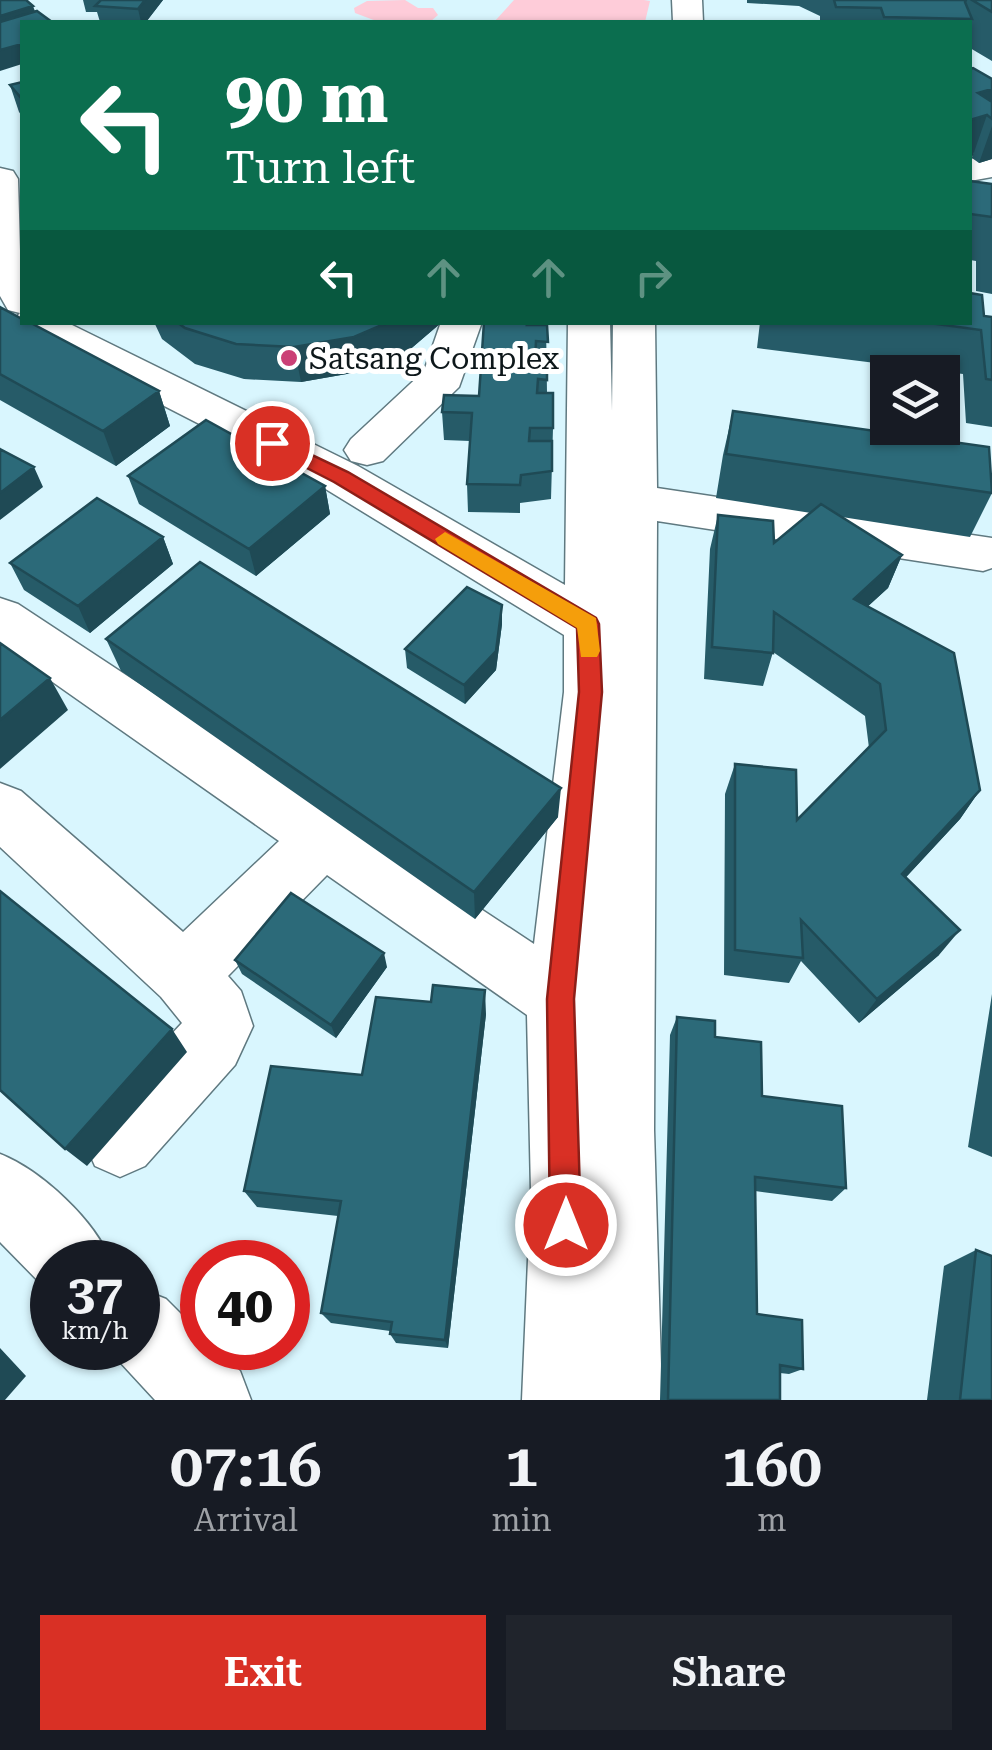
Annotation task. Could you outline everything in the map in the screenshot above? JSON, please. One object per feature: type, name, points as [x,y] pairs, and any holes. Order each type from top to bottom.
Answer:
[{"type":"street","points":[[0,179],[4,255],[20,295]]},
{"type":"street","points":[[38,325],[341,477],[609,636]]},
{"type":"street","points":[[367,450],[444,377],[461,325]]},
{"type":"street","points":[[590,325],[611,497]]},
{"type":"street","points":[[622,1400],[609,636],[611,497],[634,325]]},
{"type":"street","points":[[611,497],[983,553]]},
{"type":"street","points":[[0,618],[617,1038]]},
{"type":"street","points":[[562,1400],[567,1190],[560,999],[591,692],[609,636]]},
{"type":"street","points":[[0,809],[184,976],[217,1014],[220,1026],[212,1040],[120,1141]]},
{"type":"street","points":[[184,976],[324,838]]},
{"type":"street","points":[[0,1190],[51,1240]]},
{"type":"street","points":[[160,1348],[211,1400]]},
{"type":"shaded area","points":[[405,0],[418,8],[433,8],[438,15],[432,20],[374,20],[355,13],[354,8],[367,1]]},
{"type":"shaded area","points":[[514,0],[650,1],[645,20],[496,20]]},
{"type":"building","points":[[0,0],[26,0],[33,6],[0,16]]},
{"type":"building","points":[[101,0],[145,0],[138,9],[95,6]]},
{"type":"building","points":[[834,0],[966,0],[972,19],[884,17],[881,8],[836,7]]},
{"type":"building","points":[[972,0],[992,0],[992,12]]},
{"type":"building","points":[[37,11],[49,20],[20,20],[20,45],[0,50],[0,22]]},
{"type":"building","points":[[972,68],[992,79],[992,89],[978,93],[992,102],[992,119],[987,115],[972,119]]},
{"type":"building","points":[[20,82],[20,97],[10,85]]},
{"type":"building","points":[[972,181],[992,184],[992,217],[972,214]]},
{"type":"building","points":[[972,293],[982,295],[984,316],[992,317],[992,380],[986,379],[981,330],[944,325],[972,325]]},
{"type":"building","points":[[0,307],[20,318],[20,325],[35,325],[159,391],[103,431],[0,374]]},
{"type":"building","points":[[181,325],[382,325],[354,337],[294,347],[236,344]]},
{"type":"building","points":[[484,325],[547,325],[548,342],[536,341],[535,362],[547,362],[547,380],[538,379],[537,393],[553,393],[553,428],[530,428],[529,441],[552,441],[552,471],[521,475],[520,485],[467,484],[472,413],[442,412],[444,395],[479,396]]},
{"type":"building","points":[[733,411],[870,430],[870,445],[960,443],[989,447],[992,493],[726,454]]},
{"type":"building","points":[[206,420],[325,486],[249,549],[128,476]]},
{"type":"building","points":[[0,449],[34,467],[0,493]]},
{"type":"building","points":[[97,498],[163,537],[78,606],[10,563]]},
{"type":"building","points":[[821,504],[902,555],[854,599],[954,653],[980,790],[902,874],[960,930],[877,999],[801,920],[803,958],[735,950],[735,764],[796,770],[797,820],[886,730],[880,684],[774,612],[773,653],[712,647],[718,515],[773,521],[774,543]]},
{"type":"building","points":[[200,562],[561,788],[474,892],[106,639]]},
{"type":"building","points":[[467,587],[502,605],[496,651],[464,685],[405,649]]},
{"type":"building","points":[[0,643],[50,678],[0,720]]},
{"type":"building","points":[[0,891],[172,1029],[65,1149],[0,1090]]},
{"type":"building","points":[[291,893],[384,953],[331,1025],[235,960]]},
{"type":"building","points":[[433,985],[485,990],[445,1340],[390,1334],[392,1322],[321,1313],[341,1201],[244,1191],[271,1066],[362,1075],[376,997],[431,1002]]},
{"type":"building","points":[[677,1017],[715,1021],[715,1037],[761,1042],[762,1096],[842,1106],[846,1188],[755,1177],[757,1314],[802,1320],[803,1369],[780,1365],[780,1400],[668,1400]]},
{"type":"building","points":[[976,1250],[992,1256],[992,1400],[960,1400]]},
{"type":"slow traffic","points":[[445,539],[588,624],[589,651]]},
{"type":"place","name":"Satsang Complex","points":[[289,358]]},
{"type":"route","points":[[272,443],[341,477],[588,624],[591,692],[560,999],[566,1225]]}]
